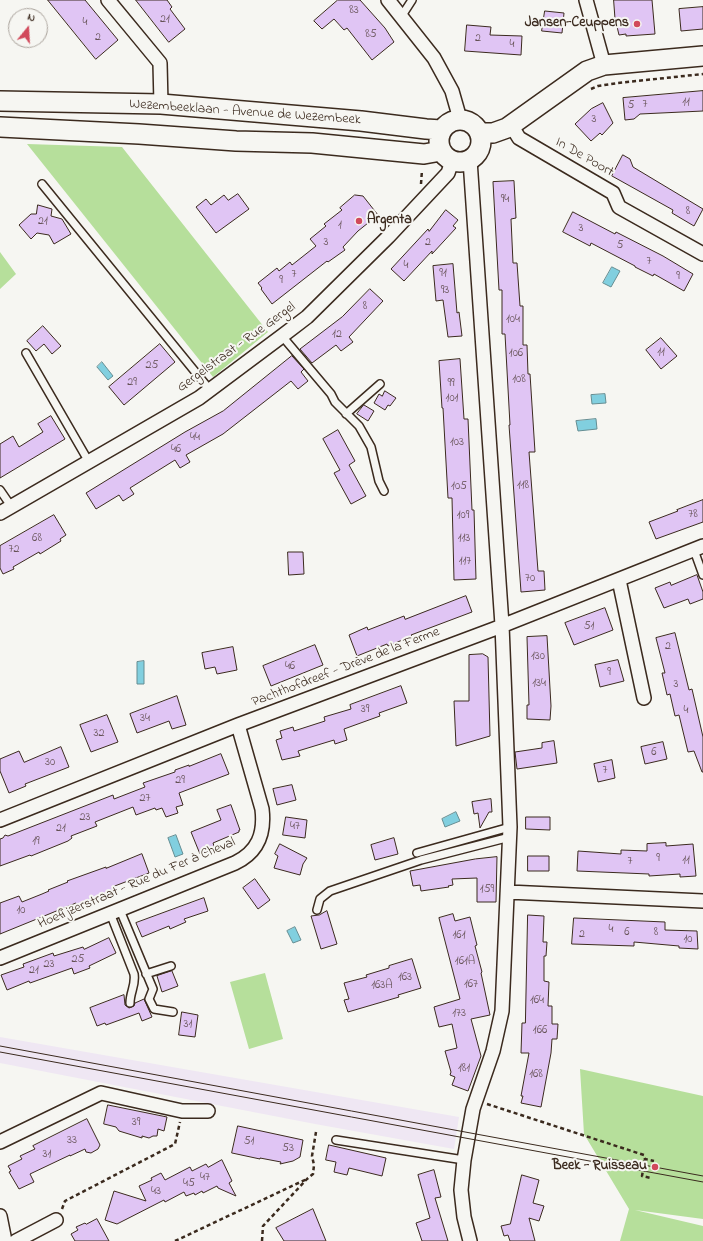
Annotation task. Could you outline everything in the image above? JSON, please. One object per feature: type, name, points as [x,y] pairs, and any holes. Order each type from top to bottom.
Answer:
[{"type":"main road","points":[[480,133],[492,133],[507,128],[587,71],[604,65],[703,56]]},
{"type":"main road","name":"Wezembeeklaan - Avenue de Wezembeek","points":[[0,101],[161,104],[361,121],[441,130]]},
{"type":"main road","points":[[460,119],[467,120],[474,124],[480,133],[480,150],[476,155],[454,157],[439,144],[441,130],[446,124],[453,120],[460,119]]},
{"type":"main road","name":"Wezembeeklaan - Avenue de Wezembeek","points":[[0,127],[139,134],[236,141],[312,143],[454,157]]},
{"type":"street","points":[[108,0],[160,63],[161,104]]},
{"type":"street","points":[[388,0],[434,58],[452,91],[460,119]]},
{"type":"street","points":[[586,0],[604,65]]},
{"type":"street","name":"In De Poort","points":[[511,125],[519,138],[613,193],[619,207],[703,254]]},
{"type":"street","points":[[454,157],[502,625],[510,832],[502,1011],[493,1051],[473,1108],[464,1160],[461,1190],[464,1217],[470,1241]]},
{"type":"street","name":"Gergelstraat - Rue Gergel","points":[[6,509],[199,398],[307,317],[388,238],[448,173],[454,157]]},
{"type":"street","name":"Pachthofdreef - Drève de la Ferme","points":[[0,820],[238,725],[619,580],[698,548]]},
{"type":"street","points":[[619,580],[644,698]]},
{"type":"street","name":"Hoefijzerstraat - Rue du Fer à Cheval","points":[[0,958],[235,864],[245,858],[256,846],[263,825],[262,809],[238,725]]},
{"type":"street","points":[[508,892],[703,902]]},
{"type":"street","points":[[0,1142],[101,1093],[182,1111],[208,1111]]},
{"type":"street","points":[[0,1216],[5,1241]]},
{"type":"street","points":[[16,1241],[56,1220]]},
{"type":"lane","points":[[401,17],[412,0]]},
{"type":"lane","points":[[42,184],[210,390]]},
{"type":"lane","points":[[282,336],[331,394],[335,402],[359,426],[372,447],[379,481],[384,491]]},
{"type":"lane","points":[[26,353],[89,462]]},
{"type":"lane","points":[[346,414],[380,384]]},
{"type":"lane","points":[[0,490],[6,509]]},
{"type":"lane","points":[[698,548],[703,575]]},
{"type":"lane","points":[[417,853],[510,832]]},
{"type":"lane","points":[[317,910],[320,899],[330,892],[421,860],[510,832]]},
{"type":"lane","points":[[115,912],[153,989],[149,999],[154,1009],[173,1012]]},
{"type":"lane","points":[[115,912],[134,974],[135,982],[130,994],[130,1003]]},
{"type":"lane","points":[[146,974],[171,966]]},
{"type":"lane","points":[[336,1140],[464,1160]]},
{"type":"path","points":[[587,91],[598,86],[618,82],[703,74]]},
{"type":"path","points":[[476,1100],[644,1155],[645,1159],[642,1176],[651,1178]]},
{"type":"path","points":[[56,1220],[65,1201],[175,1144],[182,1111]]},
{"type":"path","points":[[262,1241],[263,1226],[313,1174],[314,1165],[312,1156],[316,1132]]},
{"type":"path","points":[[645,1159],[654,1161]]},
{"type":"path","points":[[175,1241],[307,1179]]},
{"type":"shaded area","points":[[0,1037],[459,1117],[454,1149],[315,1124],[0,1063]]},
{"type":"green space","points":[[27,144],[122,147],[268,332],[213,377]]},
{"type":"green space","points":[[0,252],[16,274],[0,289]]},
{"type":"green space","points":[[265,973],[283,1039],[249,1049],[230,982]]},
{"type":"green space","points":[[580,1069],[703,1096],[703,1219],[635,1210],[703,1226],[703,1241],[620,1241],[629,1209],[584,1134]]},
{"type":"water","points":[[612,267],[620,271],[611,287],[603,283]]},
{"type":"water","points":[[102,362],[113,376],[108,380],[97,367]]},
{"type":"water","points":[[605,394],[606,403],[592,404],[591,395]]},
{"type":"water","points":[[596,419],[597,429],[578,431],[576,421]]},
{"type":"water","points":[[144,661],[144,684],[137,684],[137,662]]},
{"type":"water","points":[[456,812],[460,821],[445,827],[442,819]]},
{"type":"water","points":[[176,835],[183,854],[175,857],[168,838]]},
{"type":"water","points":[[295,927],[301,940],[293,943],[287,931]]},
{"type":"building","points":[[48,0],[85,0],[118,40],[96,59]]},
{"type":"building","points":[[136,0],[167,0],[172,7],[170,9],[185,29],[169,42]]},
{"type":"building","points":[[338,0],[360,0],[385,28],[394,42],[372,60],[347,28],[344,30],[334,19],[322,29],[314,21]]},
{"type":"building","points":[[614,0],[652,0],[655,34],[619,35],[615,18]]},
{"type":"building","points":[[703,7],[703,29],[681,31],[679,9]]},
{"type":"building","points":[[545,11],[564,13],[562,33],[542,31]]},
{"type":"building","points":[[467,25],[491,27],[490,35],[522,36],[521,55],[465,51]]},
{"type":"building","points":[[703,91],[703,111],[640,114],[634,119],[625,120],[623,98]]},
{"type":"building","points":[[603,103],[613,123],[602,135],[600,133],[591,141],[575,124],[591,109]]},
{"type":"building","points":[[623,155],[630,159],[633,167],[703,209],[694,226],[672,213],[673,210],[612,176]]},
{"type":"building","points":[[514,181],[516,218],[511,219],[513,263],[517,263],[520,306],[523,306],[523,345],[527,345],[528,374],[530,374],[535,452],[529,452],[538,571],[544,571],[545,590],[521,592],[509,425],[505,334],[502,334],[502,290],[499,290],[493,182]]},
{"type":"building","points":[[238,194],[249,209],[216,233],[196,207],[206,199],[211,205],[224,195],[228,200]]},
{"type":"building","points":[[355,195],[363,196],[378,215],[358,231],[343,247],[345,250],[328,262],[327,261],[272,304],[258,283],[277,268],[279,271],[290,262],[292,265],[316,246],[310,239],[326,226],[324,224],[342,210],[340,208]]},
{"type":"building","points":[[38,205],[52,209],[51,216],[62,219],[71,234],[54,244],[49,235],[37,233],[31,239],[19,225],[31,214],[36,214]]},
{"type":"building","points":[[446,210],[458,220],[453,226],[456,228],[404,281],[391,269],[428,229],[429,231]]},
{"type":"building","points":[[573,212],[615,234],[616,232],[663,256],[693,274],[684,291],[654,274],[653,276],[591,243],[590,246],[563,232]]},
{"type":"building","points":[[453,264],[457,313],[459,312],[462,336],[448,337],[443,300],[436,301],[433,266]]},
{"type":"building","points":[[370,289],[383,301],[349,337],[353,342],[341,351],[336,345],[312,363],[300,349],[342,317]]},
{"type":"building","points":[[43,326],[61,346],[52,354],[44,344],[36,351],[27,341]]},
{"type":"building","points":[[661,338],[677,356],[661,369],[646,350]]},
{"type":"building","points":[[160,344],[175,362],[124,405],[109,387]]},
{"type":"building","points":[[292,356],[304,369],[301,372],[308,381],[298,389],[291,381],[223,434],[186,455],[190,462],[180,468],[175,460],[130,488],[134,494],[123,501],[119,495],[96,509],[86,493],[185,432],[223,411]]},
{"type":"building","points":[[460,359],[464,419],[468,419],[472,510],[474,510],[476,579],[454,580],[452,498],[448,498],[439,361]]},
{"type":"building","points":[[385,391],[396,398],[385,410],[374,403],[379,394],[382,396]]},
{"type":"building","points":[[364,405],[374,411],[368,421],[357,414]]},
{"type":"building","points":[[51,416],[65,439],[0,478],[0,444],[13,436],[19,447],[43,432],[38,424]]},
{"type":"building","points":[[338,430],[355,461],[349,465],[366,496],[351,504],[334,473],[340,470],[323,439]]},
{"type":"building","points":[[703,500],[703,522],[656,539],[649,522]]},
{"type":"building","points":[[54,515],[66,535],[60,539],[61,541],[40,554],[39,552],[13,567],[14,569],[3,574],[0,568],[0,546]]},
{"type":"building","points":[[288,552],[303,552],[304,574],[289,575]]},
{"type":"building","points":[[697,575],[703,592],[703,599],[690,604],[688,599],[664,608],[655,588],[670,582],[671,585]]},
{"type":"building","points":[[466,596],[472,612],[411,635],[412,636],[388,646],[387,644],[357,656],[349,635],[367,627],[368,630],[404,616],[405,619]]},
{"type":"building","points":[[605,608],[613,630],[574,645],[565,623]]},
{"type":"building","points":[[675,633],[689,690],[692,689],[703,737],[703,772],[694,751],[688,752],[679,715],[675,716],[670,694],[667,695],[662,673],[665,673],[656,638]]},
{"type":"building","points":[[547,636],[551,706],[550,720],[527,719],[527,705],[529,705],[527,637]]},
{"type":"building","points":[[315,645],[323,665],[271,686],[263,666]]},
{"type":"building","points":[[233,647],[237,670],[217,674],[215,667],[205,669],[202,653]]},
{"type":"building","points":[[483,654],[488,657],[490,736],[456,746],[454,701],[469,701],[469,655]]},
{"type":"building","points":[[618,660],[624,681],[600,687],[595,665]]},
{"type":"building","points":[[401,686],[407,703],[379,713],[380,716],[344,729],[347,740],[335,744],[334,740],[298,751],[300,756],[282,760],[276,740],[282,738],[280,731],[293,727],[294,731],[325,721],[324,717],[351,709],[350,705]]},
{"type":"building","points":[[177,696],[186,725],[172,729],[169,721],[137,733],[130,714]]},
{"type":"building","points":[[107,715],[118,742],[91,752],[80,725]]},
{"type":"building","points":[[554,741],[557,763],[517,769],[515,752],[542,748],[542,743]]},
{"type":"building","points":[[663,742],[667,759],[645,764],[641,747]]},
{"type":"building","points":[[61,747],[69,767],[25,784],[26,786],[9,793],[0,771],[0,759],[19,751],[24,762]]},
{"type":"building","points":[[221,754],[229,774],[179,793],[183,805],[176,807],[178,813],[166,817],[162,808],[156,810],[155,808],[136,815],[133,807],[95,822],[97,826],[71,836],[72,838],[68,841],[31,856],[30,855],[0,866],[0,839],[5,835],[8,836],[113,795],[114,799],[145,787],[143,783]]},
{"type":"building","points":[[612,760],[615,778],[598,782],[594,764]]},
{"type":"building","points":[[292,785],[296,800],[277,805],[273,789]]},
{"type":"building","points":[[491,799],[492,812],[489,812],[480,828],[478,813],[474,814],[472,802]]},
{"type":"building","points":[[231,805],[240,830],[239,832],[213,843],[215,849],[200,854],[191,832],[221,820],[217,810]]},
{"type":"building","points":[[286,817],[307,820],[305,838],[283,835]]},
{"type":"building","points":[[526,817],[550,817],[550,830],[526,829]]},
{"type":"building","points":[[394,838],[398,854],[375,860],[371,845]]},
{"type":"building","points":[[666,843],[666,846],[693,844],[696,876],[680,877],[680,874],[649,876],[649,874],[577,871],[578,851],[621,854],[621,850],[647,851],[647,844]]},
{"type":"building","points":[[280,844],[307,858],[303,864],[300,875],[274,868],[278,856],[275,854]]},
{"type":"building","points":[[142,854],[149,873],[112,887],[114,891],[76,905],[76,903],[0,934],[0,903],[19,896],[22,902],[49,891],[48,890],[68,882],[67,881]]},
{"type":"building","points":[[528,856],[549,856],[549,871],[528,871]]},
{"type":"building","points":[[497,857],[496,902],[477,902],[477,878],[452,879],[453,885],[448,886],[449,887],[421,891],[420,885],[413,886],[410,871],[475,859]]},
{"type":"building","points":[[255,879],[270,900],[258,909],[243,888]]},
{"type":"building","points":[[204,898],[208,911],[184,919],[186,922],[170,929],[169,926],[142,937],[136,923]]},
{"type":"building","points":[[327,911],[337,944],[321,949],[311,916],[319,915]]},
{"type":"building","points":[[453,914],[455,921],[470,917],[477,945],[475,946],[482,972],[490,1015],[471,1019],[481,1056],[468,1091],[452,1085],[455,1077],[450,1075],[451,1072],[445,1051],[457,1048],[452,1024],[439,1027],[434,1007],[460,999],[439,918]]},
{"type":"building","points":[[528,915],[544,916],[543,942],[547,942],[546,956],[544,956],[544,981],[549,982],[548,1006],[552,1006],[552,1024],[558,1024],[557,1039],[552,1039],[551,1053],[541,1107],[521,1103],[529,1053],[521,1053],[522,1023],[525,1023]]},
{"type":"building","points":[[574,918],[665,922],[665,930],[697,931],[698,949],[634,942],[634,946],[572,944]]},
{"type":"building","points":[[109,938],[116,953],[89,966],[90,968],[74,974],[72,968],[30,983],[29,981],[7,990],[1,975],[24,967],[23,964],[53,953],[54,956],[83,947],[84,949]]},
{"type":"building","points":[[412,959],[421,988],[398,995],[399,997],[348,1012],[344,1000],[349,999],[344,983],[367,977],[366,975]]},
{"type":"building","points":[[172,971],[178,986],[162,992],[157,976]]},
{"type":"building","points":[[124,995],[125,1005],[129,1008],[134,1006],[135,1003],[144,999],[152,1017],[142,1021],[139,1013],[106,1025],[105,1023],[97,1026],[90,1008]]},
{"type":"building","points":[[182,1012],[198,1015],[195,1037],[179,1035]]},
{"type":"building","points":[[108,1105],[167,1117],[164,1131],[158,1129],[157,1136],[149,1138],[142,1136],[142,1138],[119,1131],[116,1127],[104,1124]]},
{"type":"building","points":[[87,1119],[100,1145],[98,1149],[91,1153],[86,1152],[85,1149],[30,1174],[34,1182],[19,1189],[9,1172],[11,1171],[8,1166],[22,1159],[20,1156],[35,1149],[33,1146]]},
{"type":"building","points":[[238,1126],[303,1140],[300,1157],[293,1161],[280,1164],[281,1162],[232,1153]]},
{"type":"building","points":[[329,1145],[386,1158],[382,1176],[349,1168],[347,1175],[334,1172],[336,1162],[326,1160]]},
{"type":"building","points":[[222,1160],[232,1181],[229,1183],[236,1196],[218,1188],[217,1186],[195,1195],[194,1193],[186,1196],[184,1192],[165,1202],[164,1200],[117,1224],[105,1220],[114,1191],[146,1201],[139,1186],[152,1180],[151,1178],[161,1173],[165,1180],[190,1167],[192,1171],[206,1164],[208,1167]]},
{"type":"building","points":[[434,1170],[441,1197],[435,1198],[448,1241],[422,1241],[416,1223],[430,1218],[418,1175]]},
{"type":"building","points":[[522,1175],[539,1180],[533,1203],[544,1206],[539,1221],[529,1218],[535,1241],[510,1241],[508,1235],[504,1236],[501,1226],[510,1224]]},
{"type":"building","points":[[313,1209],[326,1241],[284,1241],[276,1228]]},
{"type":"building","points":[[97,1219],[109,1241],[75,1241],[71,1234],[78,1230],[76,1227]]},
{"type":"tram line","points":[[0,1046],[703,1176]]},
{"type":"tram line","points":[[0,1052],[703,1182]]},
{"type":"place","name":"Jansen-Ceuppens","points":[[637,24]]},
{"type":"place","name":"Argenta","points":[[359,221]]},
{"type":"place","name":"Beek - Ruisseau","points":[[655,1167]]}]
